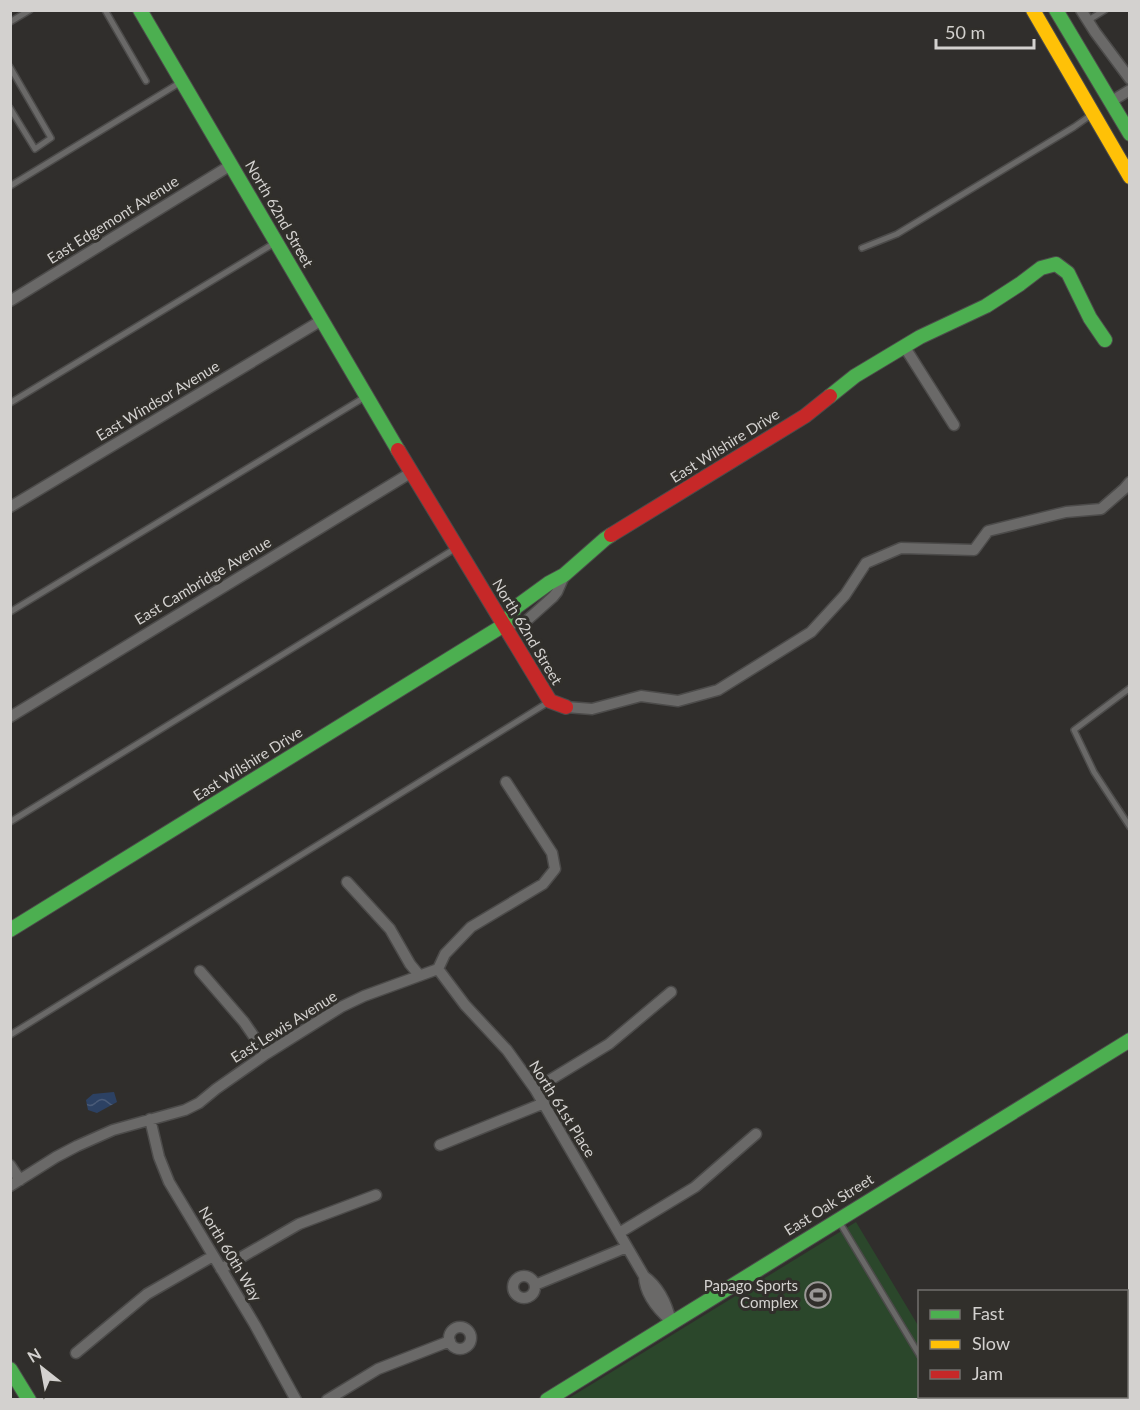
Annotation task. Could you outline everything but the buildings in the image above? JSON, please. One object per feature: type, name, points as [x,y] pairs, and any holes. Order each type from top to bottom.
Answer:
[{"type":"street","name":"North 62nd Street","points":[[140,10],[366,396],[550,701],[566,707],[592,709],[641,696],[678,701],[718,690],[811,632],[845,596],[866,563],[901,548],[974,550],[988,531],[1066,512],[1101,509],[1130,482]]},
{"type":"street","points":[[1033,10],[1130,177]]},
{"type":"street","points":[[1056,10],[1130,134]]},
{"type":"street","points":[[1081,10],[1130,79]]},
{"type":"street","points":[[1092,114],[1130,90]]},
{"type":"street","name":"East Edgemont Avenue","points":[[10,301],[231,165]]},
{"type":"street","name":"East Wilshire Drive","points":[[10,930],[504,625],[516,607],[564,575],[605,539],[805,416],[855,376],[920,337],[986,306],[1041,268],[1056,264],[1068,273],[1090,318],[1105,340]]},
{"type":"street","name":"East Windsor Avenue","points":[[10,507],[322,320]]},
{"type":"street","points":[[904,346],[954,425]]},
{"type":"street","name":"East Cambridge Avenue","points":[[10,717],[412,472]]},
{"type":"street","points":[[438,969],[445,954],[471,927],[543,884],[555,869],[552,853],[506,782]]},
{"type":"street","points":[[347,882],[390,929],[419,975]]},
{"type":"street","name":"East Lewis Avenue","points":[[15,1183],[56,1156],[76,1146],[113,1130],[185,1110],[199,1103],[266,1054],[341,1008],[364,996],[438,969]]},
{"type":"street","name":"North 61st Place","points":[[438,969],[465,1005],[507,1050],[535,1089],[627,1247],[645,1276],[654,1283],[668,1308],[671,1322]]},
{"type":"street","points":[[200,971],[244,1022],[266,1054]]},
{"type":"street","points":[[535,1089],[609,1044],[671,992]]},
{"type":"street","name":"East Oak Street","points":[[547,1400],[1130,1040]]},
{"type":"street","points":[[440,1145],[544,1103]]},
{"type":"street","name":"North 60th Way","points":[[150,1119],[159,1157],[169,1182],[255,1325],[296,1400]]},
{"type":"street","points":[[619,1233],[695,1186],[756,1134]]},
{"type":"street","points":[[10,1165],[15,1183]]},
{"type":"street","points":[[221,1269],[299,1224],[376,1195]]},
{"type":"street","points":[[535,1285],[627,1247]]},
{"type":"street","points":[[76,1353],[147,1294],[213,1256]]},
{"type":"street","points":[[327,1400],[378,1369],[450,1341]]},
{"type":"street","points":[[10,1369],[28,1400]]},
{"type":"lane","points":[[10,22],[30,10]]},
{"type":"lane","points":[[105,10],[146,81]]},
{"type":"lane","points":[[1087,21],[1105,10]]},
{"type":"lane","points":[[10,67],[51,138],[35,149],[10,108]]},
{"type":"lane","points":[[10,186],[182,82]]},
{"type":"lane","points":[[862,248],[897,234],[1092,114]]},
{"type":"lane","points":[[10,403],[276,242]]},
{"type":"lane","points":[[10,612],[366,396]]},
{"type":"lane","points":[[10,822],[457,548]]},
{"type":"lane","points":[[1130,688],[1074,730],[1094,772],[1130,827]]},
{"type":"lane","points":[[10,1035],[550,701]]},
{"type":"lane","points":[[838,1220],[918,1353]]},
{"type":"green space","name":"Papago Sports Complex","points":[[856,1222],[918,1325],[918,1398],[964,1399],[566,1400]]},
{"type":"green space","points":[[1128,1353],[1129,1399],[1052,1399],[1128,1398]]},
{"type":"water","points":[[114,1092],[117,1102],[97,1113],[88,1110],[86,1100],[93,1094]]},
{"type":"traffic: fast","points":[[140,10],[398,450]]},
{"type":"traffic: fast","points":[[1056,10],[1130,134]]},
{"type":"traffic: fast","points":[[830,396],[855,376],[920,337],[986,306],[1041,268],[1056,264],[1068,273],[1090,318],[1105,340]]},
{"type":"traffic: fast","points":[[10,930],[504,625],[516,607],[564,575],[611,535]]},
{"type":"traffic: fast","points":[[547,1400],[1130,1040]]},
{"type":"traffic: fast","points":[[10,1369],[29,1400]]},
{"type":"traffic: slow","points":[[1033,10],[1130,177]]},
{"type":"traffic: jam","points":[[611,535],[805,416],[830,396]]},
{"type":"traffic: jam","points":[[398,450],[550,701],[566,707]]},
{"type":"place","name":"Papago Sports Complex","points":[[818,1295]]}]
